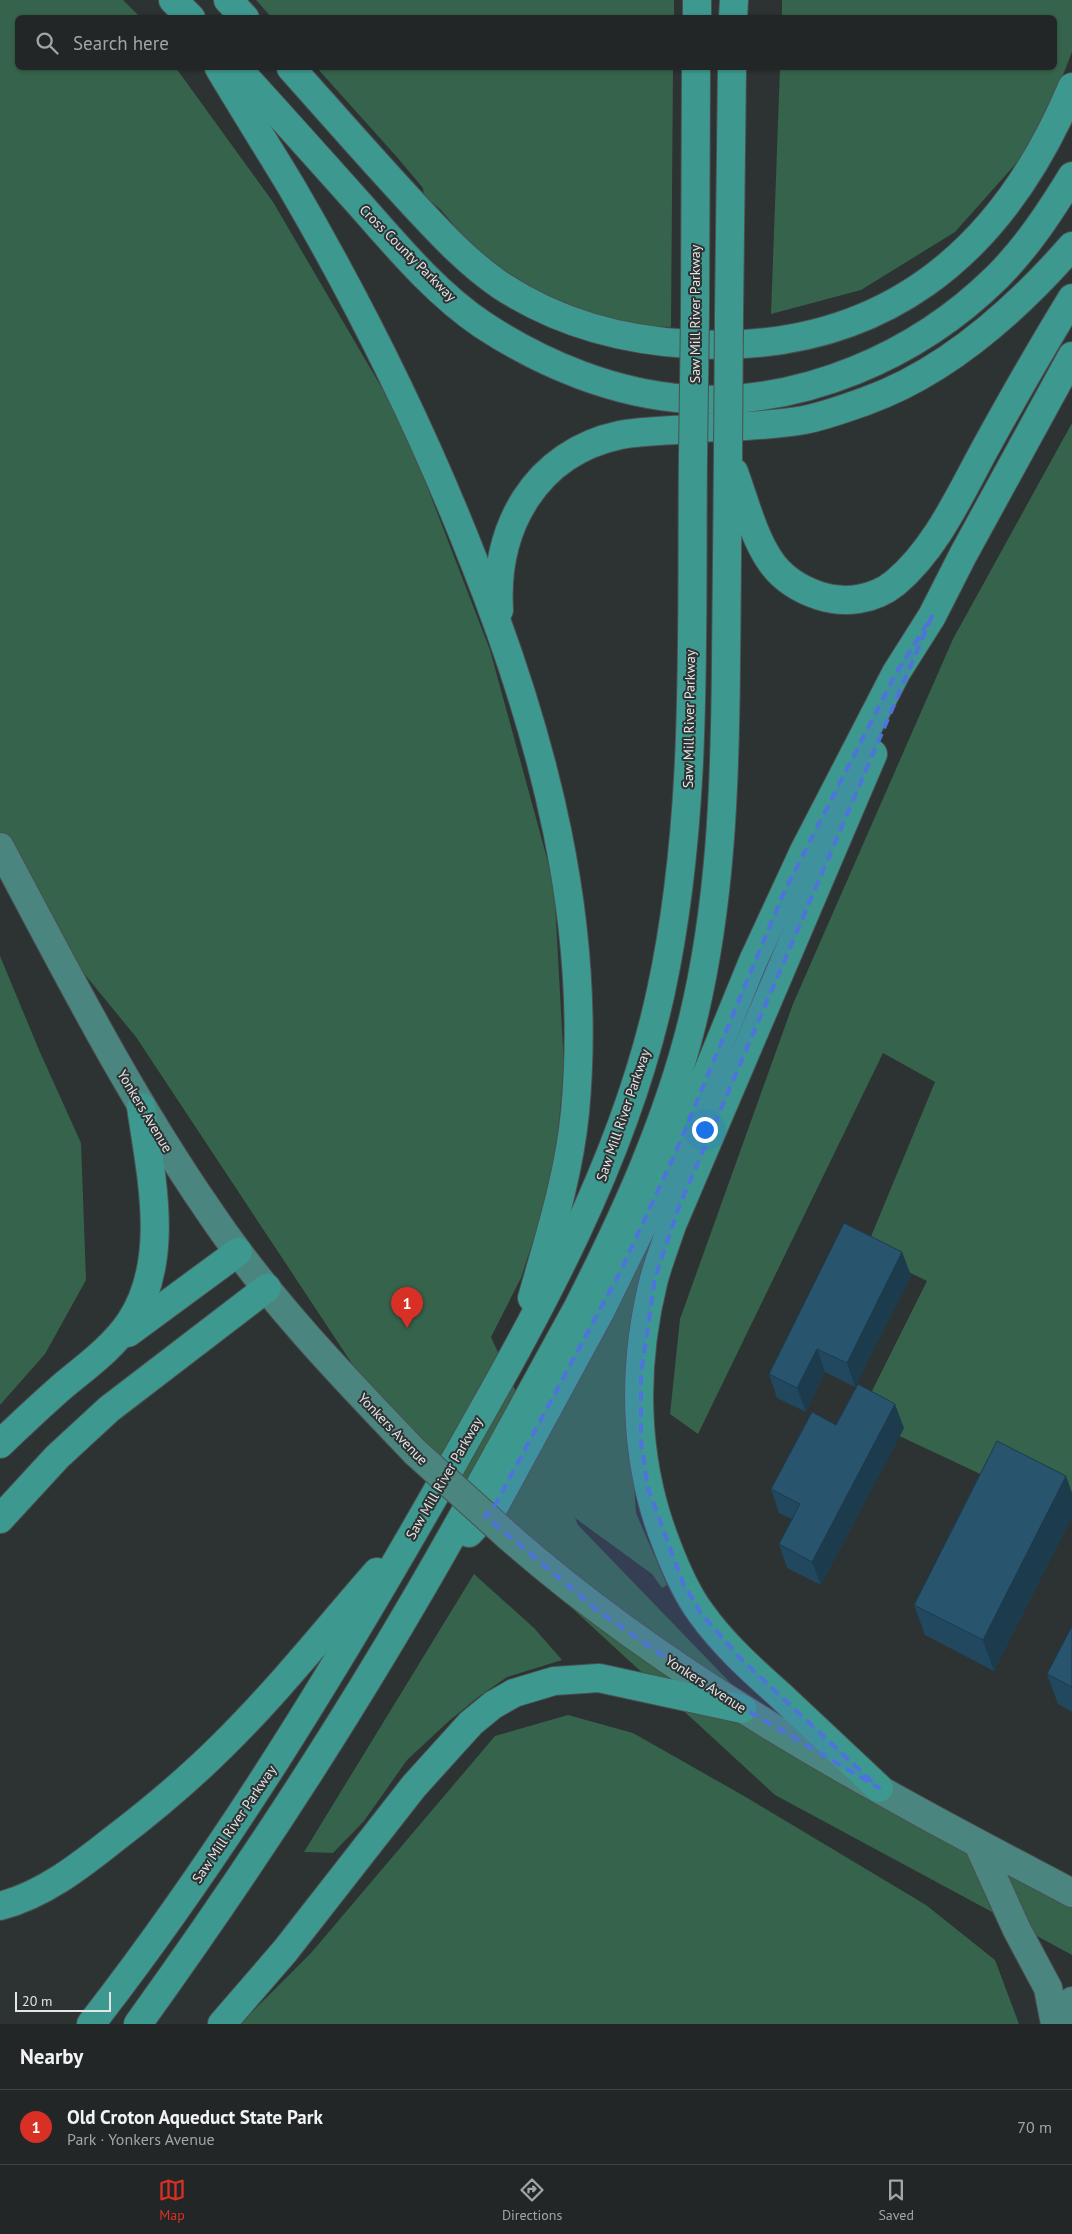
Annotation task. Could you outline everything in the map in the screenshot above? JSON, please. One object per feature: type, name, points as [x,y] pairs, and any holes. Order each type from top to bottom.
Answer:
[{"type":"highway","points":[[228,0],[242,15]]},
{"type":"highway","points":[[697,0],[697,15]]},
{"type":"highway","points":[[733,15],[734,0]]},
{"type":"highway","points":[[220,70],[289,184],[380,352],[435,466],[500,627],[535,740],[556,826],[572,920],[579,1020],[578,1077],[570,1149],[550,1236],[515,1354]]},
{"type":"highway","name":"Cross County Parkway","points":[[239,70],[395,244],[436,285],[482,324],[533,354],[567,370],[607,384],[670,396],[720,399],[783,392],[840,376],[898,350],[949,318],[997,277],[1039,228],[1072,176]]},
{"type":"highway","points":[[293,70],[436,227],[477,268],[499,284],[540,309],[589,328],[640,339],[717,345],[776,342],[828,330],[880,310],[925,283],[969,247],[1006,207],[1039,157],[1072,87]]},
{"type":"highway","name":"Saw Mill River Parkway","points":[[91,2024],[177,1907],[242,1812],[337,1664],[419,1524],[515,1354],[561,1267],[609,1161],[646,1052],[668,957],[680,883],[689,766],[696,70]]},
{"type":"highway","points":[[138,2024],[204,1932],[289,1804],[330,1740],[429,1575],[598,1267],[659,1131],[677,1078],[692,1022],[714,908],[721,851],[726,736],[732,70]]},
{"type":"highway","points":[[500,627],[498,587],[500,569],[512,523],[520,504],[532,488],[555,465],[577,452],[619,435],[804,420],[866,401],[923,374],[959,350],[1024,296],[1072,246]]},
{"type":"highway","points":[[728,456],[769,558],[786,579],[804,591],[839,600],[862,599],[885,590],[914,564],[940,529],[1013,397],[1072,298]]},
{"type":"highway","points":[[429,1575],[495,1505],[601,1310],[657,1196],[738,996],[784,892],[896,673],[932,616],[963,555],[1072,356]]},
{"type":"highway","points":[[879,1788],[744,1662],[701,1613],[664,1539],[648,1488],[641,1442],[641,1375],[647,1312],[654,1278],[676,1216],[848,811],[907,680],[932,616]]},
{"type":"highway","points":[[0,1444],[112,1344],[129,1324],[142,1300],[150,1274],[154,1228],[153,1201],[142,1107]]},
{"type":"highway","points":[[84,1368],[238,1252]]},
{"type":"highway","points":[[0,1519],[57,1457],[109,1409],[267,1288]]},
{"type":"highway","points":[[0,1906],[29,1896],[68,1873],[133,1825],[184,1783],[254,1713],[419,1524]]},
{"type":"highway","points":[[222,2024],[279,1957],[414,1786],[465,1730],[493,1705],[514,1693],[533,1686],[554,1681],[583,1678],[621,1683],[742,1709]]},
{"type":"main road","name":"Yonkers Avenue","points":[[0,847],[77,993],[142,1107],[209,1212],[267,1288],[338,1371],[415,1452],[552,1575],[598,1611],[742,1709],[978,1844],[1072,1893]]},
{"type":"main road","points":[[978,1844],[1017,1930],[1048,1988],[1055,2024]]},
{"type":"main road","points":[[1069,2024],[1072,2002]]},
{"type":"highlighted area","points":[[932,616],[679,1207],[655,1278],[641,1375],[641,1442],[648,1488],[683,1583],[701,1613],[740,1658],[879,1788],[709,1688],[598,1611],[485,1516],[495,1505],[620,1272],[674,1156],[784,892],[896,673]]},
{"type":"green space","points":[[0,0],[123,0],[138,15],[15,15],[15,70],[177,70],[273,202],[403,424],[490,650],[554,884],[564,1066],[554,1176],[521,1278],[491,1337],[539,1442],[676,1187],[635,1302],[628,1402],[636,1513],[667,1585],[662,1588],[652,1574],[575,1518],[578,1525],[771,1725],[1072,1885],[1072,1955],[775,1795],[423,1471],[136,1037],[0,871]]},
{"type":"green space","points":[[256,0],[674,0],[674,15],[269,15]]},
{"type":"green space","points":[[782,0],[1072,0],[1072,52],[1050,108],[1019,160],[955,232],[861,290],[771,314],[780,70],[1057,70],[1057,15],[782,15]]},
{"type":"green space","points":[[319,70],[673,70],[671,327],[625,326],[554,301],[479,255],[441,210],[424,196],[423,188]]},
{"type":"green space","points":[[1072,423],[1072,1517],[859,1417],[927,1281],[865,1251],[935,1082],[883,1053],[698,1434],[670,1414],[680,1319],[793,1004],[953,639]]},
{"type":"green space","points":[[0,956],[39,1050],[81,1143],[86,1280],[45,1354],[0,1405]]},
{"type":"green space","points":[[474,1574],[534,1628],[562,1660],[507,1677],[477,1698],[407,1760],[364,1821],[333,1853],[304,1852]]},
{"type":"green space","points":[[568,1715],[633,1733],[744,1796],[926,1905],[995,1960],[1019,2024],[240,2024],[311,1953],[495,1736]]},
{"type":"building","points":[[844,1223],[902,1252],[847,1363],[817,1349],[797,1388],[769,1374]]},
{"type":"building","points":[[858,1384],[895,1404],[812,1562],[779,1544],[800,1504],[771,1489],[812,1412],[836,1425]]},
{"type":"building","points":[[997,1441],[1066,1476],[983,1640],[914,1605]]},
{"type":"building","points":[[1072,1626],[1072,1687],[1047,1674]]},
{"type":"place","name":"Old Croton Aqueduct State Park","points":[[407,1328]]}]
